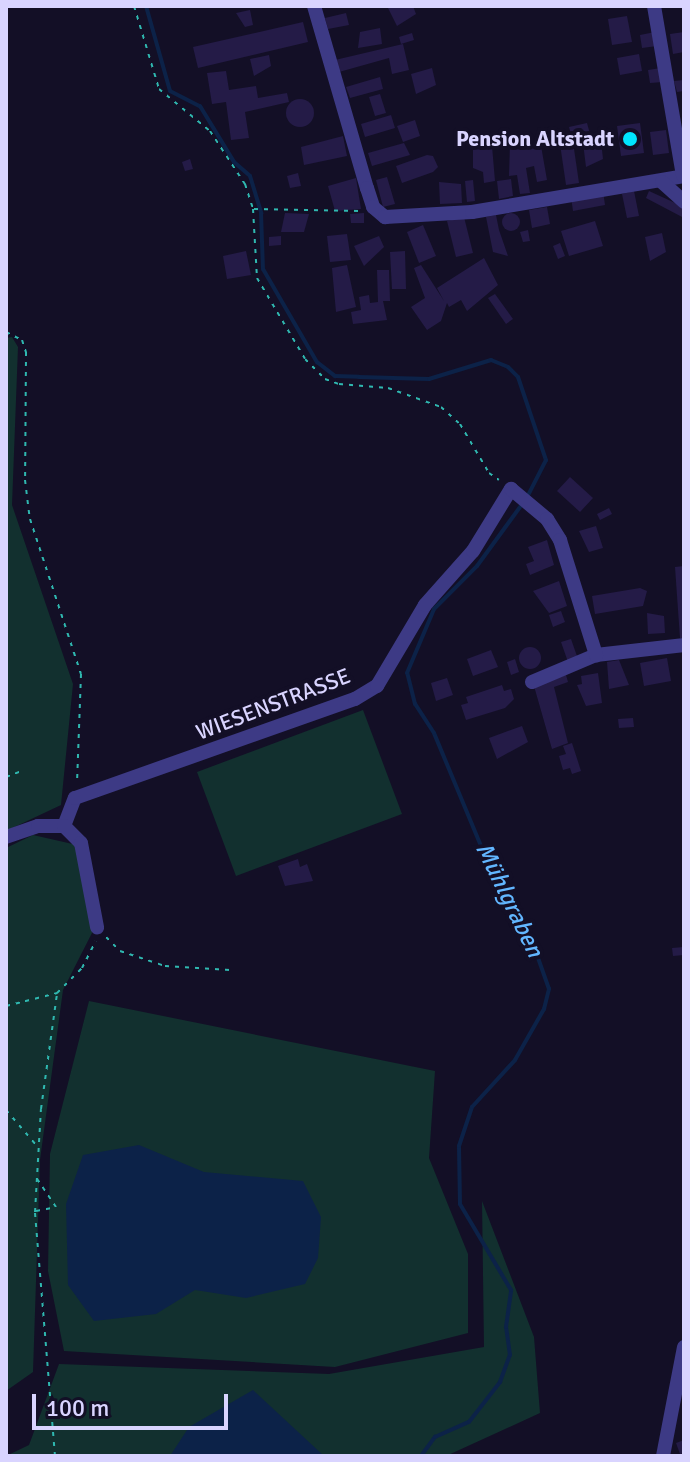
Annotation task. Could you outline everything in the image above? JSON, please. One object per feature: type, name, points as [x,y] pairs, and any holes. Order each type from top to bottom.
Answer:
[{"type":"street","points":[[314,6],[373,207],[385,217],[403,219],[662,182],[684,176],[654,6]]},
{"type":"street","points":[[662,182],[684,202]]},
{"type":"street","points":[[511,489],[547,519],[560,540],[596,655]]},
{"type":"street","name":"WIESENSTRASSE","points":[[75,798],[355,699],[377,686],[425,605],[473,551],[511,489]]},
{"type":"street","points":[[532,682],[596,655],[684,645]]},
{"type":"street","points":[[64,826],[75,798]]},
{"type":"street","points":[[6,837],[38,826],[64,826],[81,843],[97,927]]},
{"type":"street","points":[[663,1456],[684,1347]]},
{"type":"path","points":[[134,6],[159,89],[210,131],[245,184],[253,209],[257,278],[315,371],[339,384],[388,388],[441,407],[460,424],[489,473],[511,489]]},
{"type":"path","points":[[253,209],[328,213],[373,207]]},
{"type":"path","points":[[6,332],[22,340],[26,352],[25,480],[30,519],[81,674],[75,798]]},
{"type":"path","points":[[6,777],[22,771]]},
{"type":"path","points":[[6,1006],[57,993],[82,968],[97,927],[120,951],[165,966],[230,970]]},
{"type":"path","points":[[55,1456],[35,1212],[38,1147],[57,993]]},
{"type":"path","points":[[6,1110],[38,1147]]},
{"type":"path","points":[[35,1212],[56,1207],[36,1178]]},
{"type":"green space","points":[[12,337],[18,347],[12,505],[73,684],[61,805],[6,831],[6,338]]},
{"type":"green space","points":[[363,710],[402,814],[236,876],[197,772]]},
{"type":"green space","points":[[33,835],[77,845],[94,929],[63,990],[40,1160],[33,1372],[6,1391],[6,848]]},
{"type":"green space","points":[[89,1001],[435,1071],[429,1158],[468,1254],[468,1333],[335,1367],[64,1351],[48,1271],[50,1154]]},
{"type":"green space","points":[[482,1201],[534,1337],[540,1413],[446,1456],[6,1456],[29,1445],[59,1364],[329,1374],[484,1347]]},
{"type":"water","points":[[139,1145],[204,1172],[303,1181],[321,1217],[318,1258],[305,1284],[246,1298],[195,1290],[156,1314],[94,1321],[68,1285],[66,1204],[83,1155]]},
{"type":"water","points":[[253,1390],[324,1456],[170,1456],[189,1427]]},
{"type":"building","points":[[387,6],[413,6],[416,14],[397,26]]},
{"type":"building","points":[[250,10],[253,25],[245,27],[236,13]]},
{"type":"building","points":[[346,13],[349,25],[328,29],[325,18]]},
{"type":"building","points":[[627,16],[632,42],[612,45],[608,19]]},
{"type":"building","points":[[303,22],[308,42],[198,68],[193,47]]},
{"type":"building","points":[[380,28],[382,44],[358,48],[360,32]]},
{"type":"building","points":[[655,32],[657,46],[642,48],[640,35]]},
{"type":"building","points":[[684,32],[684,52],[673,54],[670,34]]},
{"type":"building","points":[[412,33],[414,40],[401,44],[399,37]]},
{"type":"building","points":[[403,44],[409,70],[392,74],[389,58],[339,72],[335,60]]},
{"type":"building","points":[[639,54],[642,71],[620,75],[617,58]]},
{"type":"building","points":[[269,55],[271,66],[254,76],[250,59]]},
{"type":"building","points":[[432,68],[436,85],[416,94],[411,74]]},
{"type":"building","points":[[661,68],[663,82],[650,83],[648,70]]},
{"type":"building","points":[[226,71],[229,90],[256,86],[258,98],[287,93],[289,102],[245,112],[249,138],[231,140],[226,102],[212,104],[207,73]]},
{"type":"building","points":[[380,77],[383,89],[350,98],[346,87]]},
{"type":"building","points":[[684,80],[684,91],[677,92],[674,81]]},
{"type":"building","points":[[380,94],[386,113],[375,116],[369,97]]},
{"type":"building","points":[[300,99],[310,103],[314,113],[310,123],[300,127],[290,123],[286,113],[290,103]]},
{"type":"building","points":[[391,115],[395,128],[365,137],[361,124]]},
{"type":"building","points":[[415,120],[420,136],[403,142],[397,126]]},
{"type":"building","points":[[587,123],[590,134],[572,138],[569,127]]},
{"type":"building","name":"Pension Altstadt","points":[[640,123],[644,153],[621,156],[617,126]]},
{"type":"building","points":[[666,130],[669,153],[653,155],[650,132]]},
{"type":"building","points":[[343,136],[347,156],[304,165],[301,147]]},
{"type":"building","points":[[540,140],[547,180],[537,182],[534,166],[526,168],[530,193],[520,194],[517,175],[509,176],[510,143]]},
{"type":"building","points":[[601,141],[603,159],[586,167],[583,143]]},
{"type":"building","points":[[573,142],[579,183],[566,185],[560,144]]},
{"type":"building","points":[[404,143],[410,155],[372,166],[368,153]]},
{"type":"building","points":[[492,146],[495,181],[484,183],[483,172],[473,168],[473,148]]},
{"type":"building","points":[[427,155],[433,156],[438,167],[433,172],[402,183],[396,166]]},
{"type":"building","points":[[190,159],[193,169],[185,171],[182,162]]},
{"type":"building","points":[[298,173],[301,186],[290,188],[287,176]]},
{"type":"building","points":[[387,177],[395,204],[383,207],[376,180]]},
{"type":"building","points":[[356,178],[361,209],[335,211],[328,186]]},
{"type":"building","points":[[511,179],[513,196],[499,199],[497,181]]},
{"type":"building","points":[[473,180],[475,201],[467,202],[465,181]]},
{"type":"building","points":[[439,182],[461,184],[462,203],[440,204]]},
{"type":"building","points":[[603,191],[605,205],[573,211],[571,197]]},
{"type":"building","points":[[634,191],[639,216],[627,218],[622,194]]},
{"type":"building","points":[[649,191],[684,207],[684,218],[646,198]]},
{"type":"building","points":[[547,207],[550,224],[532,228],[529,210]]},
{"type":"building","points":[[285,213],[309,214],[304,232],[281,232]]},
{"type":"building","points":[[364,213],[364,223],[351,223],[350,214]]},
{"type":"building","points":[[511,213],[520,222],[511,231],[502,222]]},
{"type":"building","points":[[496,215],[508,256],[493,252],[486,217]]},
{"type":"building","points":[[464,217],[473,253],[456,257],[447,221]]},
{"type":"building","points":[[595,221],[603,246],[569,256],[561,231]]},
{"type":"building","points":[[423,225],[436,256],[419,263],[407,232]]},
{"type":"building","points":[[528,230],[530,241],[523,242],[520,232]]},
{"type":"building","points":[[662,233],[666,252],[650,261],[645,237]]},
{"type":"building","points":[[347,234],[351,260],[330,262],[327,236]]},
{"type":"building","points":[[281,236],[281,245],[269,246],[269,237]]},
{"type":"building","points":[[379,236],[384,247],[364,266],[354,246]]},
{"type":"building","points":[[560,243],[565,256],[558,259],[553,246]]},
{"type":"building","points":[[246,251],[251,275],[227,279],[223,256]]},
{"type":"building","points":[[405,251],[406,289],[392,289],[390,252]]},
{"type":"building","points":[[484,258],[498,285],[467,311],[461,300],[449,307],[447,303],[441,321],[427,330],[411,307],[425,298],[414,268],[421,265],[444,301],[437,288]]},
{"type":"building","points":[[347,265],[356,307],[336,312],[332,268]]},
{"type":"building","points":[[377,270],[389,270],[390,301],[383,301],[387,320],[353,324],[351,312],[361,310],[359,297],[369,295],[370,303],[378,302]]},
{"type":"building","points":[[495,294],[513,319],[506,324],[488,298]]},
{"type":"building","points":[[570,477],[593,498],[580,512],[557,491]]},
{"type":"building","points":[[609,508],[612,514],[600,520],[597,514]]},
{"type":"building","points":[[596,526],[603,548],[589,552],[579,531]]},
{"type":"building","points":[[547,540],[554,565],[530,575],[526,564],[534,561],[528,547]]},
{"type":"building","points":[[684,566],[684,638],[680,638],[675,567]]},
{"type":"building","points":[[559,581],[567,606],[549,613],[533,591]]},
{"type":"building","points":[[640,588],[647,591],[643,606],[595,614],[592,596]]},
{"type":"building","points":[[561,611],[565,622],[553,627],[549,615]]},
{"type":"building","points":[[647,613],[664,616],[665,633],[648,634]]},
{"type":"building","points":[[571,639],[578,659],[568,662],[561,642]]},
{"type":"building","points":[[526,647],[534,647],[541,658],[534,669],[526,669],[519,662],[519,654]]},
{"type":"building","points":[[491,650],[498,667],[473,676],[467,659]]},
{"type":"building","points":[[667,658],[671,681],[644,686],[640,663]]},
{"type":"building","points":[[515,659],[519,672],[511,675],[507,662]]},
{"type":"building","points":[[619,660],[629,685],[609,689],[607,662]]},
{"type":"building","points":[[598,673],[602,703],[586,706],[577,685],[582,684],[581,676]]},
{"type":"building","points":[[566,675],[568,682],[554,687],[568,743],[552,749],[534,686]]},
{"type":"building","points":[[447,678],[453,695],[436,701],[431,683]]},
{"type":"building","points":[[502,685],[504,691],[511,689],[514,699],[505,708],[466,720],[461,705],[468,703],[466,697]]},
{"type":"building","points":[[633,718],[634,727],[619,728],[618,719]]},
{"type":"building","points":[[522,726],[528,742],[497,759],[489,738]]},
{"type":"building","points":[[572,743],[581,771],[572,774],[570,768],[563,770],[559,756],[566,754],[563,746]]},
{"type":"building","points":[[298,859],[300,867],[307,864],[313,881],[285,886],[278,866]]},
{"type":"building","points":[[684,947],[684,955],[673,956],[672,948]]},
{"type":"building","points":[[684,1440],[684,1453],[680,1454],[676,1443]]},
{"type":"waterway","name":"Mühlgraben","points":[[146,6],[170,91],[200,106],[234,162],[250,176],[261,213],[263,269],[317,362],[335,376],[429,379],[491,360],[508,367],[518,377],[546,460],[529,494]]},
{"type":"waterway","name":"Mühlgraben","points":[[421,1456],[435,1437],[469,1422],[500,1382],[510,1355],[506,1327],[511,1290],[460,1204],[459,1146],[472,1107],[515,1060],[544,1009],[549,989],[531,938],[496,882],[434,733],[415,704],[407,673],[434,609],[477,566],[520,507]]},
{"type":"place","name":"Pension Altstadt","points":[[630,139]]}]
